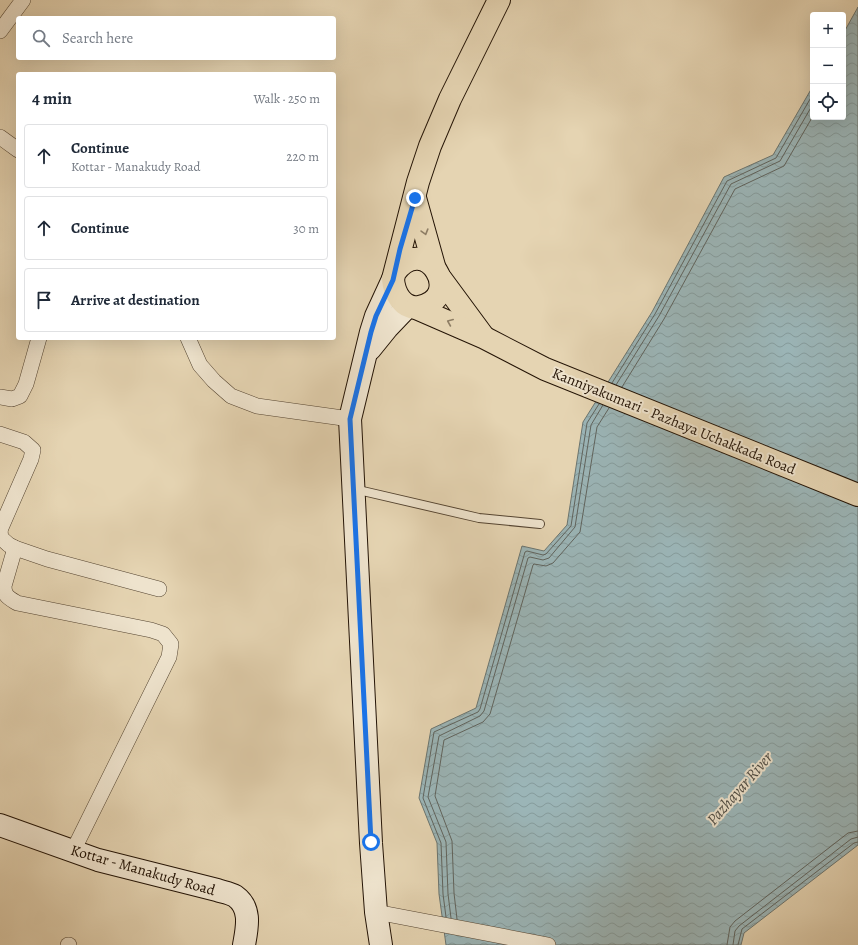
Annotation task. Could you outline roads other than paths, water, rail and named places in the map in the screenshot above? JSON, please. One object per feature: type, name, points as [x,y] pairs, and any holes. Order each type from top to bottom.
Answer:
[{"type":"main road","name":"Kanniyakumari - Pazhaya Uchakkada Road","points":[[499,0],[450,99],[430,146],[418,182],[415,198],[400,249],[393,287],[396,294],[401,300],[412,307],[489,340],[545,369],[858,495]]},
{"type":"main road","name":"Kanniyakumari - Pazhaya Uchakkada Road","points":[[415,198],[437,273],[489,340]]},
{"type":"main road","points":[[367,353],[387,328],[412,307],[429,304],[434,300],[441,287],[437,273],[428,262],[421,260],[406,262],[400,266],[394,276],[376,316],[371,332],[350,419],[371,842],[376,912],[381,945]]},
{"type":"main road","name":"Kottar - Manakudy Road","points":[[0,825],[98,860],[217,890],[235,896],[245,906],[248,920],[244,945]]},
{"type":"street","points":[[0,31],[23,0]]},
{"type":"street","points":[[0,137],[16,149]]},
{"type":"street","points":[[0,398],[12,399],[20,396],[26,384],[38,340]]},
{"type":"street","points":[[189,340],[200,365],[214,381],[231,396],[257,406],[350,419]]},
{"type":"street","points":[[0,434],[24,442],[33,450],[31,459],[0,530],[1,538],[15,548],[47,559],[159,589]]},
{"type":"street","points":[[15,548],[4,586],[4,591],[7,598],[17,603],[151,630],[163,634],[171,644],[169,657],[73,851]]},
{"type":"street","points":[[376,912],[548,945]]},
{"type":"lane","points":[[354,488],[480,518],[540,524]]},
{"type":"water","name":"Pazhayar River","points":[[858,7],[858,845],[744,933],[741,945],[446,945],[439,894],[437,843],[419,798],[431,729],[476,708],[522,546],[544,551],[567,525],[583,422],[652,312],[724,177],[773,155],[810,91],[810,120],[846,120],[846,29]]}]
